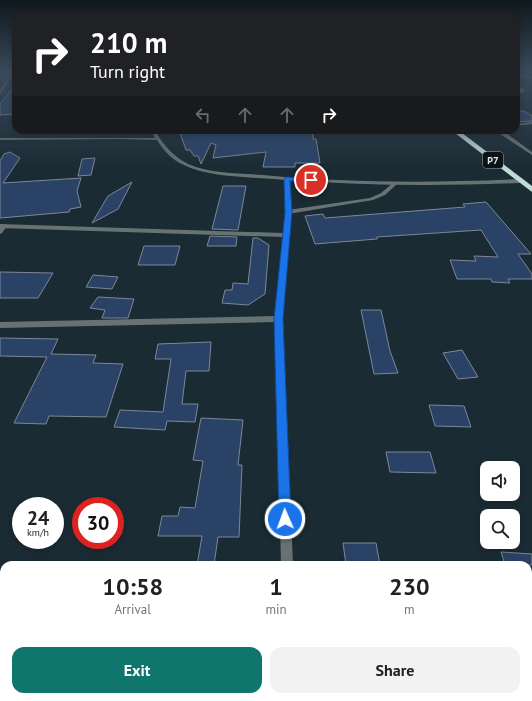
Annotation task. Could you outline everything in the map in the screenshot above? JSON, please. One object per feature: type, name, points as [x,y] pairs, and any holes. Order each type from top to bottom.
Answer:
[{"type":"highway","name":"P7","points":[[459,134],[532,190]]},
{"type":"street","points":[[520,124],[532,123]]},
{"type":"street","points":[[155,134],[157,139],[178,160],[212,172],[287,179],[394,184],[520,181]]},
{"type":"street","points":[[503,134],[532,154]]},
{"type":"street","points":[[0,139],[157,139]]},
{"type":"street","points":[[287,179],[288,212],[278,319],[287,561]]},
{"type":"street","points":[[288,212],[371,199],[383,194],[394,184]]},
{"type":"street","points":[[1,228],[285,235]]},
{"type":"street","points":[[0,325],[278,319]]},
{"type":"building","points":[[0,105],[12,105],[12,114],[0,115]]},
{"type":"building","points":[[520,111],[524,111],[532,116],[532,121],[520,122]]},
{"type":"building","points":[[180,134],[313,134],[313,139],[316,139],[320,163],[295,163],[295,167],[263,167],[266,152],[213,158],[216,145],[211,143],[201,164],[198,156],[194,156],[190,150],[186,150]]},
{"type":"building","points":[[10,152],[20,158],[3,183],[81,178],[77,191],[81,207],[70,209],[69,212],[0,218],[0,161],[4,154]]},
{"type":"building","points":[[95,158],[91,175],[78,176],[82,159]]},
{"type":"building","points":[[132,182],[118,209],[92,223],[108,196]]},
{"type":"building","points":[[223,186],[246,186],[238,230],[212,229]]},
{"type":"building","points":[[486,202],[531,254],[518,254],[532,274],[532,279],[508,279],[510,283],[492,282],[491,279],[457,279],[450,260],[476,261],[474,256],[498,257],[481,230],[377,237],[377,239],[315,244],[305,216],[323,214],[325,218],[465,207],[463,204]]},
{"type":"building","points":[[210,236],[237,237],[236,246],[207,246]]},
{"type":"building","points":[[253,238],[258,238],[269,245],[265,294],[248,305],[222,303],[225,290],[232,290],[233,283],[248,284]]},
{"type":"building","points":[[144,246],[180,246],[175,265],[138,265]]},
{"type":"building","points":[[0,272],[53,273],[38,298],[0,298]]},
{"type":"building","points":[[93,275],[118,277],[112,289],[86,287]]},
{"type":"building","points":[[98,297],[134,299],[128,318],[102,318],[105,310],[90,308]]},
{"type":"building","points":[[361,310],[381,310],[390,351],[398,373],[374,374]]},
{"type":"building","points":[[0,338],[58,339],[51,354],[96,355],[93,363],[123,364],[106,417],[49,416],[46,424],[14,423],[47,357],[0,356]]},
{"type":"building","points":[[211,342],[209,371],[186,371],[182,404],[198,404],[195,422],[167,421],[165,430],[114,427],[120,410],[163,412],[171,359],[155,359],[158,344]]},
{"type":"building","points":[[462,350],[478,377],[458,379],[443,353]]},
{"type":"building","points":[[429,405],[464,406],[471,427],[435,426]]},
{"type":"building","points":[[201,418],[243,420],[238,465],[242,465],[239,537],[218,537],[215,561],[198,561],[202,536],[158,536],[162,516],[178,516],[180,507],[195,508],[203,461],[193,460]]},
{"type":"building","points":[[386,452],[430,452],[436,473],[390,472]]},
{"type":"building","points":[[343,543],[376,543],[379,561],[345,561]]},
{"type":"building","points":[[501,552],[532,554],[532,561],[504,561]]},
{"type":"route","points":[[285,519],[278,319],[288,212],[287,179],[311,180]]}]
